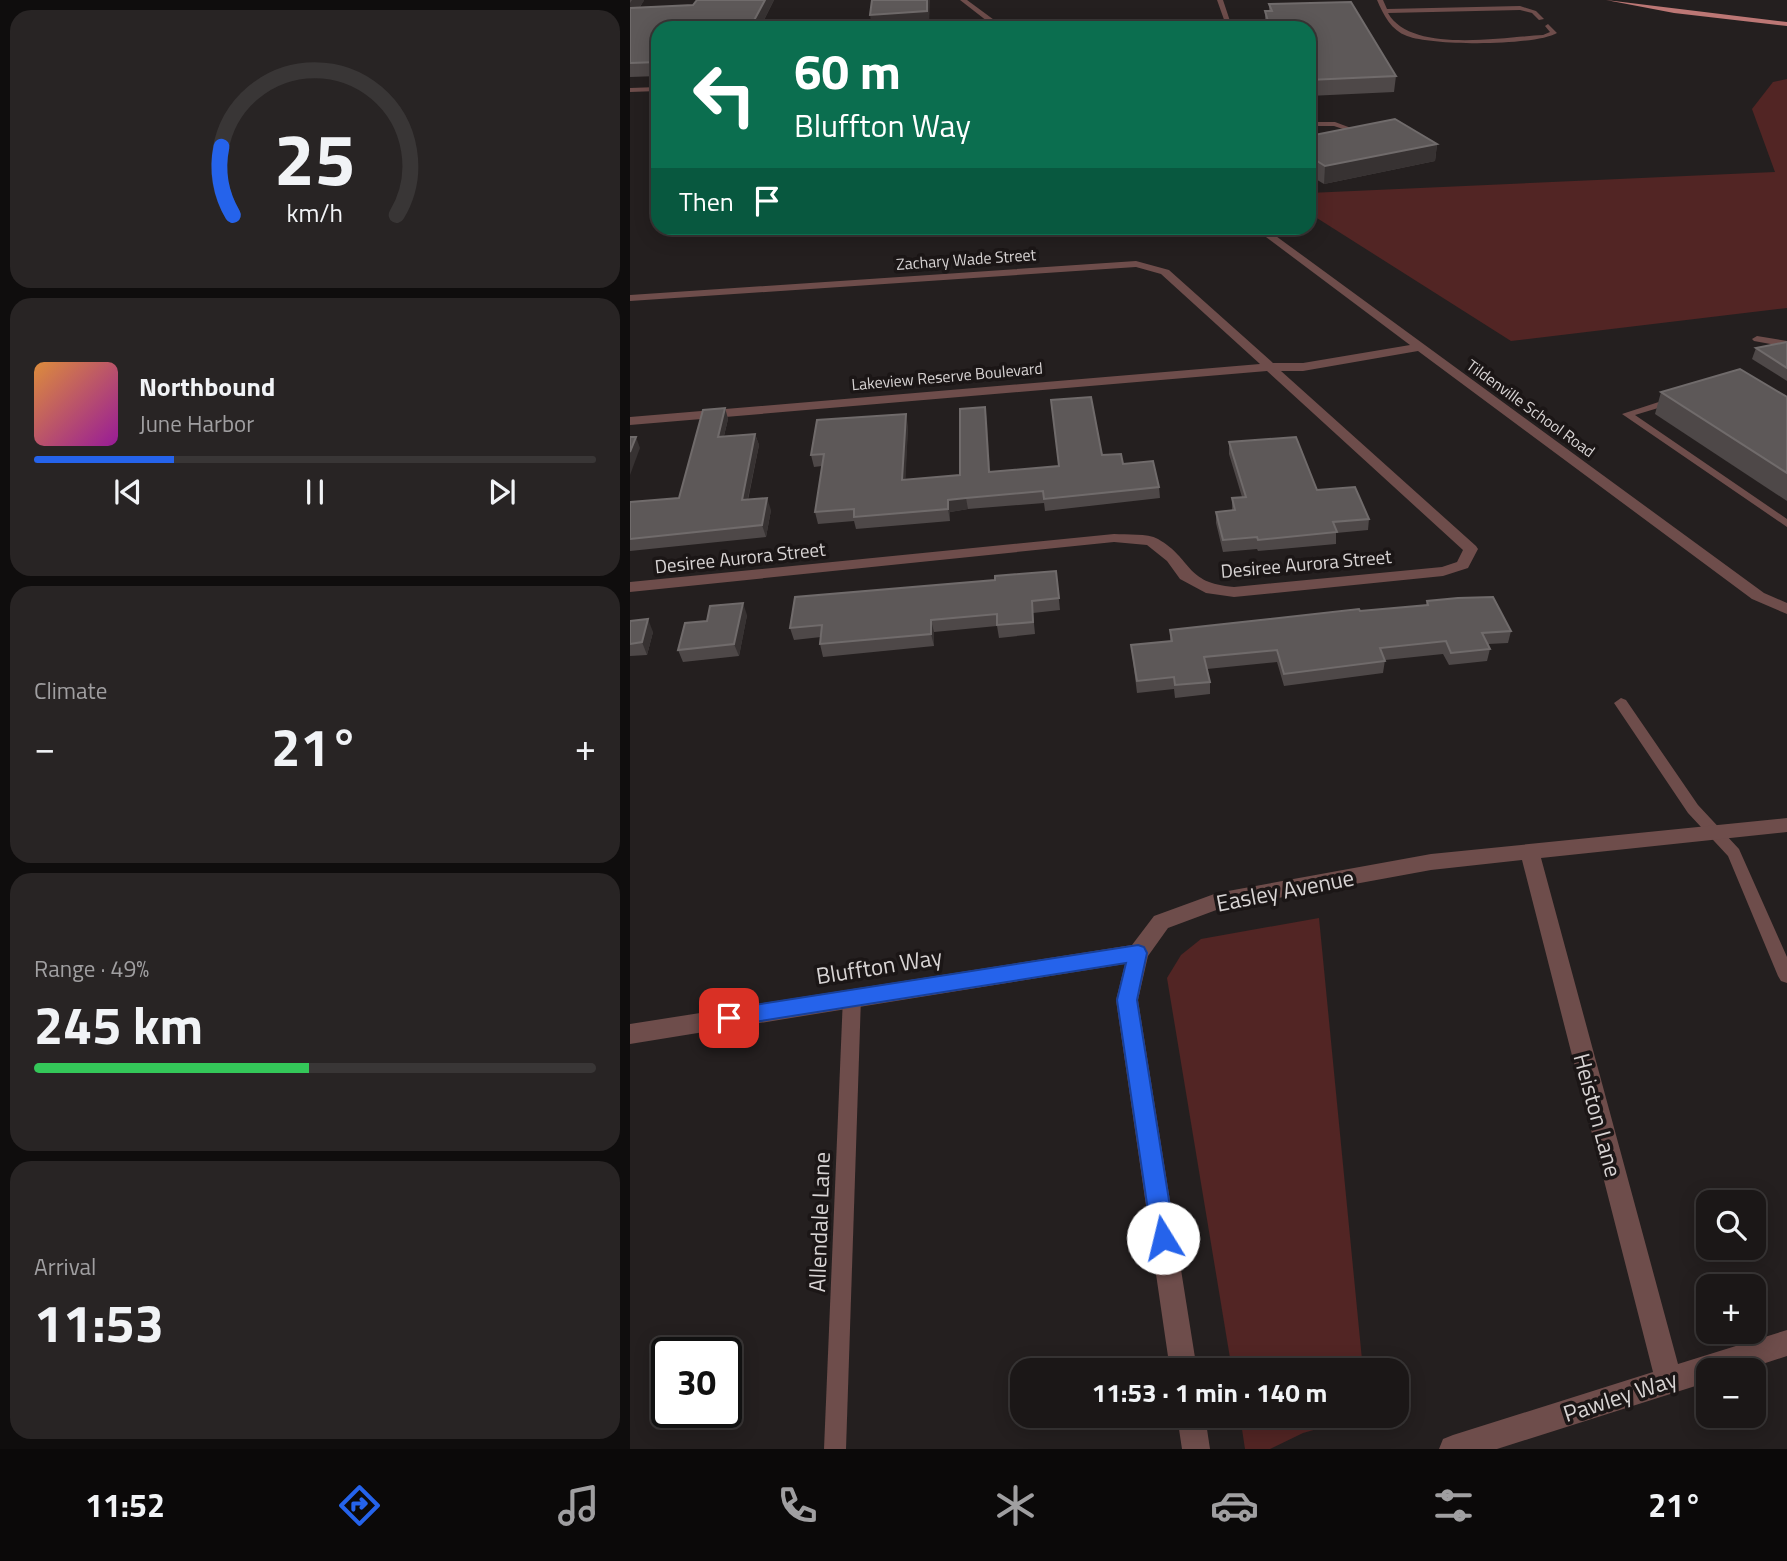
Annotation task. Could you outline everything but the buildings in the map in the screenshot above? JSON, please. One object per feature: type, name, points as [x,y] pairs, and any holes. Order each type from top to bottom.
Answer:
[{"type":"main road","points":[[1609,0],[1674,11],[1787,24]]},
{"type":"street","points":[[963,0],[991,21]]},
{"type":"street","points":[[630,90],[651,89]]},
{"type":"street","name":"Tildenville School Road","points":[[1268,235],[1758,596],[1787,609]]},
{"type":"street","name":"Zachary Wade Street","points":[[630,298],[1136,264],[1165,272],[1268,367]]},
{"type":"street","name":"Lakeview Reserve Boulevard","points":[[1268,367],[1295,358],[1406,337]]},
{"type":"street","name":"Lakeview Reserve Boulevard","points":[[630,421],[1268,367],[1303,367],[1419,347]]},
{"type":"street","name":"Desiree Aurora Street","points":[[630,587],[1114,538],[1151,541],[1173,558],[1185,576],[1211,590],[1234,592],[1443,570],[1463,565],[1471,549],[1457,533],[1268,367]]},
{"type":"street","name":"Easley Avenue","points":[[1182,1358],[1127,1000],[1138,953],[1161,922],[1217,901],[1431,862],[1787,825]]},
{"type":"street","name":"Heiston Lane","points":[[1529,850],[1669,1380]]},
{"type":"street","name":"Bluffton Way","points":[[630,1034],[1138,953]]},
{"type":"street","name":"Pawley Way","points":[[1453,1449],[1787,1343]]},
{"type":"street","points":[[1193,1428],[1196,1449]]},
{"type":"lane","points":[[1220,0],[1228,21]]},
{"type":"lane","points":[[1380,0],[1396,28],[1408,35],[1435,40],[1544,37],[1554,33],[1548,26]]},
{"type":"lane","points":[[1385,11],[1520,8],[1534,12],[1541,19]]},
{"type":"lane","points":[[1316,124],[1335,124],[1356,131],[1354,138],[1341,141]]},
{"type":"lane","points":[[1757,339],[1787,344]]},
{"type":"lane","points":[[1690,395],[1627,414],[1787,524]]},
{"type":"lane","points":[[1622,703],[1693,809],[1734,853],[1787,976]]},
{"type":"lane","name":"Allendale Lane","points":[[835,1449],[852,997]]},
{"type":"shaded area","points":[[1787,79],[1787,308],[1511,341],[1316,217],[1316,193],[1775,172],[1752,109],[1773,82]]},
{"type":"shaded area","points":[[1319,918],[1362,1358],[1230,1358],[1167,978],[1181,955],[1201,939]]},
{"type":"shaded area","points":[[1242,1428],[1321,1428],[1303,1433],[1270,1449],[1245,1449]]},
{"type":"route","points":[[729,1018],[1138,953],[1127,1000],[1163,1238]]}]
